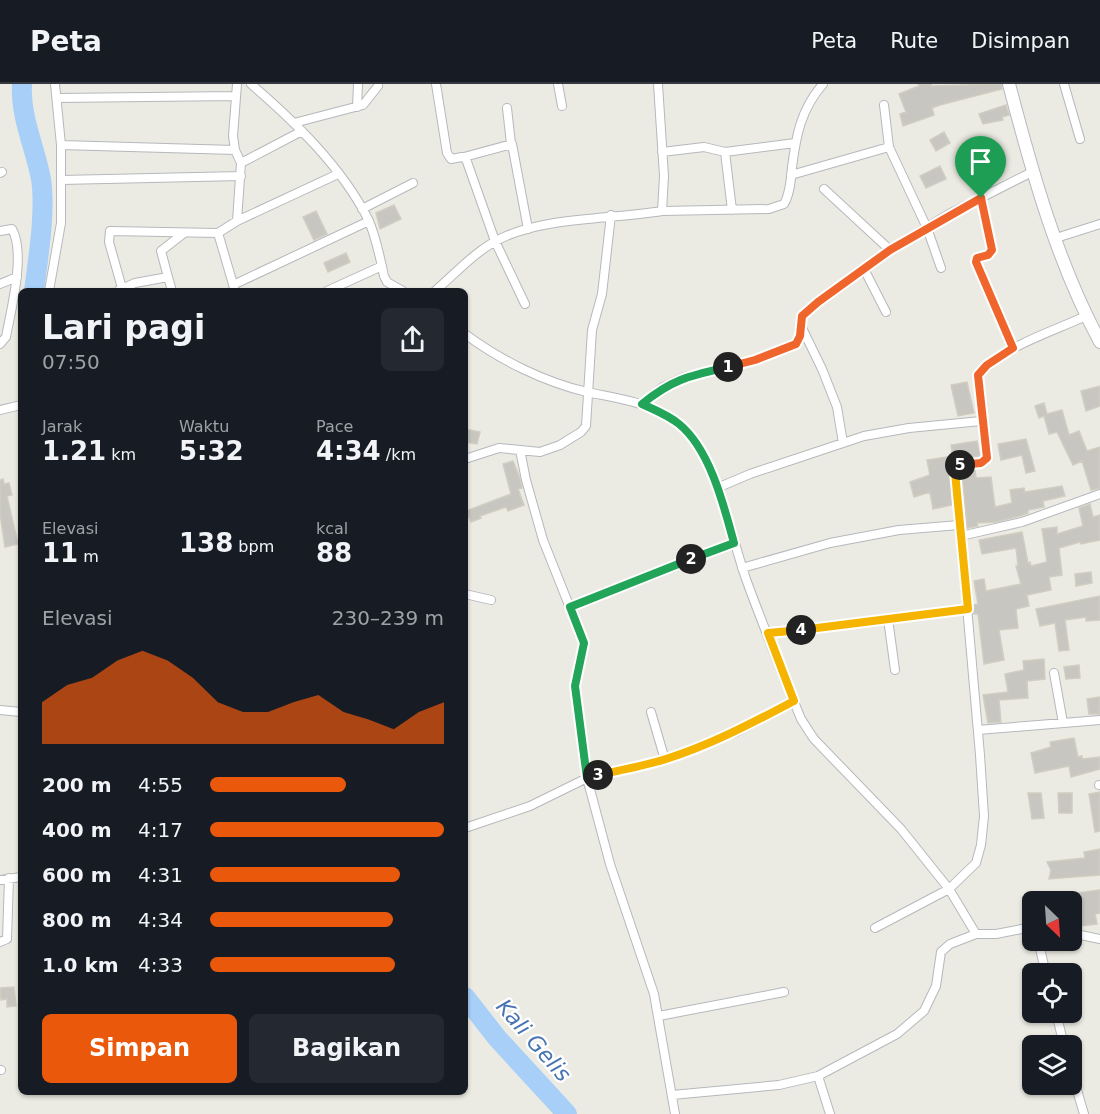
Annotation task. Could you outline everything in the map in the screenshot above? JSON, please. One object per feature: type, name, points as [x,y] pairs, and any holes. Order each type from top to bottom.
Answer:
[{"type":"street","points":[[50,288],[61,223],[61,145],[55,84]]},
{"type":"street","points":[[237,84],[233,136],[235,150],[241,163],[237,221]]},
{"type":"street","points":[[251,84],[302,131],[349,187],[369,221],[387,282],[398,288]]},
{"type":"street","points":[[357,107],[358,84]]},
{"type":"street","points":[[436,84],[447,153],[451,159],[511,144]]},
{"type":"street","points":[[558,84],[562,105]]},
{"type":"street","points":[[658,84],[664,176],[662,211]]},
{"type":"street","points":[[439,288],[495,241],[528,229],[611,215],[780,207],[787,200],[796,133],[805,110],[823,84]]},
{"type":"street","points":[[1009,84],[1032,172],[1086,316],[1100,342]]},
{"type":"street","points":[[1064,84],[1080,139]]},
{"type":"street","points":[[294,123],[357,107],[366,103],[378,86]]},
{"type":"street","points":[[57,98],[236,96]]},
{"type":"street","points":[[884,105],[889,147],[927,228],[941,268]]},
{"type":"street","points":[[507,108],[511,144],[528,229]]},
{"type":"street","points":[[241,163],[302,131]]},
{"type":"street","points":[[662,153],[704,147],[725,152],[795,143]]},
{"type":"street","points":[[61,145],[235,150]]},
{"type":"street","points":[[791,175],[889,147]]},
{"type":"street","points":[[725,152],[732,210]]},
{"type":"street","points":[[464,157],[472,172],[495,241],[525,304]]},
{"type":"street","points":[[642,404],[663,387],[684,377],[755,360],[796,344],[800,336],[802,316],[818,302],[890,250],[1032,172]]},
{"type":"street","points":[[120,288],[110,249],[108,237],[110,231],[115,229],[218,233],[237,221],[338,174]]},
{"type":"street","points":[[61,180],[241,176]]},
{"type":"street","points":[[362,209],[413,183]]},
{"type":"street","points":[[824,189],[890,250]]},
{"type":"street","points":[[981,198],[992,250],[988,255],[977,258],[976,262],[1013,348]]},
{"type":"street","points":[[468,458],[499,448],[540,452],[560,445],[581,432],[588,418],[592,330],[602,294],[611,215]]},
{"type":"street","points":[[218,233],[234,288],[369,221]]},
{"type":"street","points":[[1056,238],[1100,224]]},
{"type":"street","points":[[0,231],[12,229],[16,236],[17,277],[6,337],[0,344]]},
{"type":"street","points":[[171,288],[161,251],[184,233]]},
{"type":"street","points":[[334,288],[382,266]]},
{"type":"street","points":[[864,269],[886,312]]},
{"type":"street","points":[[0,284],[17,277]]},
{"type":"street","points":[[124,288],[168,277]]},
{"type":"street","points":[[875,927],[950,889],[976,863],[981,844],[984,816],[955,470],[958,465],[981,463],[987,458],[981,421],[978,375],[987,365],[1013,348],[1086,316]]},
{"type":"street","points":[[800,324],[837,407],[843,443]]},
{"type":"street","points":[[468,336],[516,365],[554,383],[642,404],[667,415],[681,426],[703,456],[717,488],[742,568],[794,701],[814,739],[902,829],[950,889],[976,934]]},
{"type":"street","points":[[0,410],[18,406]]},
{"type":"street","points":[[717,488],[750,474],[864,436],[909,428],[981,421]]},
{"type":"street","points":[[520,450],[543,540],[584,643],[575,686],[587,778],[610,864],[654,994],[675,1114]]},
{"type":"street","points":[[961,536],[1022,522],[1100,494]]},
{"type":"street","points":[[742,568],[830,543],[899,530],[959,525]]},
{"type":"street","points":[[570,607],[734,543]]},
{"type":"street","points":[[468,595],[491,600]]},
{"type":"street","points":[[768,633],[968,609]]},
{"type":"street","points":[[888,619],[895,670]]},
{"type":"street","points":[[1054,673],[1063,723]]},
{"type":"street","points":[[468,827],[530,806],[587,778],[664,760],[736,732],[794,701]]},
{"type":"street","points":[[0,710],[18,712]]},
{"type":"street","points":[[651,712],[664,760]]},
{"type":"street","points":[[978,730],[1100,720]]},
{"type":"street","points":[[0,942],[7,939],[4,879]]},
{"type":"street","points":[[672,1095],[779,1085],[818,1076],[897,1034],[924,1011],[936,986],[941,952],[950,944],[976,934],[996,934],[1022,929]]},
{"type":"street","points":[[1082,935],[1100,939]]},
{"type":"street","points":[[659,1016],[784,992]]},
{"type":"street","points":[[818,1076],[830,1114]]},
{"type":"street","points":[[1078,1095],[1084,1114]]},
{"type":"building","points":[[918,84],[931,84],[931,86],[1001,84],[1002,89],[940,105],[932,108],[934,115],[903,126],[900,114],[906,112],[899,94],[919,86]]},
{"type":"building","points":[[1006,105],[1009,115],[1002,117],[1003,120],[983,124],[979,114]]},
{"type":"building","points":[[944,132],[950,143],[936,151],[930,140]]},
{"type":"building","points":[[940,166],[946,179],[926,188],[920,176]]},
{"type":"building","points":[[394,205],[401,219],[380,229],[376,213]]},
{"type":"building","points":[[316,211],[327,234],[314,240],[303,217]]},
{"type":"building","points":[[346,253],[350,262],[328,272],[324,263]]},
{"type":"building","points":[[967,382],[974,413],[958,416],[951,385]]},
{"type":"building","points":[[1100,386],[1100,406],[1086,411],[1081,391]]},
{"type":"building","points":[[1044,403],[1047,414],[1062,410],[1069,435],[1079,431],[1087,451],[1100,447],[1100,488],[1091,490],[1082,461],[1073,465],[1057,432],[1049,434],[1044,416],[1039,418],[1035,406]]},
{"type":"building","points":[[468,430],[480,432],[477,444],[468,442]]},
{"type":"building","points":[[1026,439],[1035,471],[1026,473],[1022,455],[1001,460],[998,444]]},
{"type":"building","points":[[977,441],[980,456],[955,459],[950,467],[952,505],[933,509],[930,492],[914,497],[910,482],[930,475],[927,460],[953,456],[951,445]]},
{"type":"building","points":[[513,461],[522,488],[518,489],[524,505],[508,511],[506,507],[480,516],[481,518],[471,522],[468,510],[511,494],[503,464]]},
{"type":"building","points":[[975,470],[976,478],[991,477],[995,507],[1012,503],[1010,490],[1024,488],[1025,492],[1062,486],[1065,496],[1043,501],[1044,507],[1028,510],[1028,513],[1020,516],[996,522],[977,523],[978,526],[967,528],[962,472]]},
{"type":"building","points":[[3,479],[4,484],[9,483],[12,495],[7,496],[18,544],[5,547],[0,514],[0,480]]},
{"type":"building","points":[[1090,504],[1093,517],[1100,515],[1100,540],[1081,544],[1080,542],[1059,548],[1062,575],[1049,577],[1051,590],[1027,595],[1029,606],[1016,609],[1018,628],[999,630],[1004,660],[984,664],[978,614],[974,614],[973,605],[978,604],[974,581],[984,579],[986,591],[1021,584],[1016,566],[1018,565],[1016,548],[982,554],[979,540],[1022,532],[1028,563],[1030,562],[1031,566],[1047,562],[1042,529],[1057,527],[1057,534],[1083,526],[1079,508]]},
{"type":"building","points":[[1091,572],[1092,583],[1076,586],[1075,574]]},
{"type":"building","points":[[1100,596],[1100,620],[1086,621],[1086,617],[1065,620],[1069,650],[1059,651],[1055,623],[1040,626],[1036,609]]},
{"type":"building","points":[[1044,659],[1045,679],[1027,681],[1028,698],[999,700],[1001,722],[988,723],[983,695],[1008,692],[1005,674],[1024,670],[1023,661]]},
{"type":"building","points":[[1079,665],[1080,678],[1066,679],[1064,667]]},
{"type":"building","points":[[1100,697],[1100,714],[1089,714],[1087,699]]},
{"type":"building","points":[[1074,738],[1078,757],[1082,756],[1082,759],[1100,757],[1100,769],[1071,777],[1069,766],[1035,773],[1031,753],[1051,747],[1050,742]]},
{"type":"building","points":[[1100,792],[1100,831],[1095,832],[1089,794]]},
{"type":"building","points":[[1028,793],[1041,793],[1044,818],[1032,819]]},
{"type":"building","points":[[1058,793],[1072,793],[1072,813],[1059,813]]},
{"type":"building","points":[[1100,849],[1100,875],[1049,879],[1051,870],[1047,862],[1085,858],[1084,852]]},
{"type":"building","points":[[1100,890],[1100,913],[1095,914],[1097,924],[1082,926],[1082,892]]},
{"type":"building","points":[[14,987],[16,1006],[7,1007],[7,999],[1,1000],[0,988]]},
{"type":"waterway","name":"Kali Gelis","points":[[22,84],[23,108],[41,179],[43,206],[34,288]]},
{"type":"waterway","name":"Kali Gelis","points":[[468,1001],[498,1039],[567,1114]]},
{"type":"route","points":[[981,198],[992,250],[988,255],[977,258],[976,262],[1013,348],[987,365],[977,379],[987,458],[981,463],[958,465],[955,470],[968,609],[768,633],[794,701],[736,732],[664,760],[587,778],[575,686],[584,643],[570,607],[734,543],[717,488],[692,438],[667,415],[642,404],[663,387],[684,377],[755,360],[796,344],[800,336],[802,316],[818,302],[890,250],[949,214],[981,198]]}]
